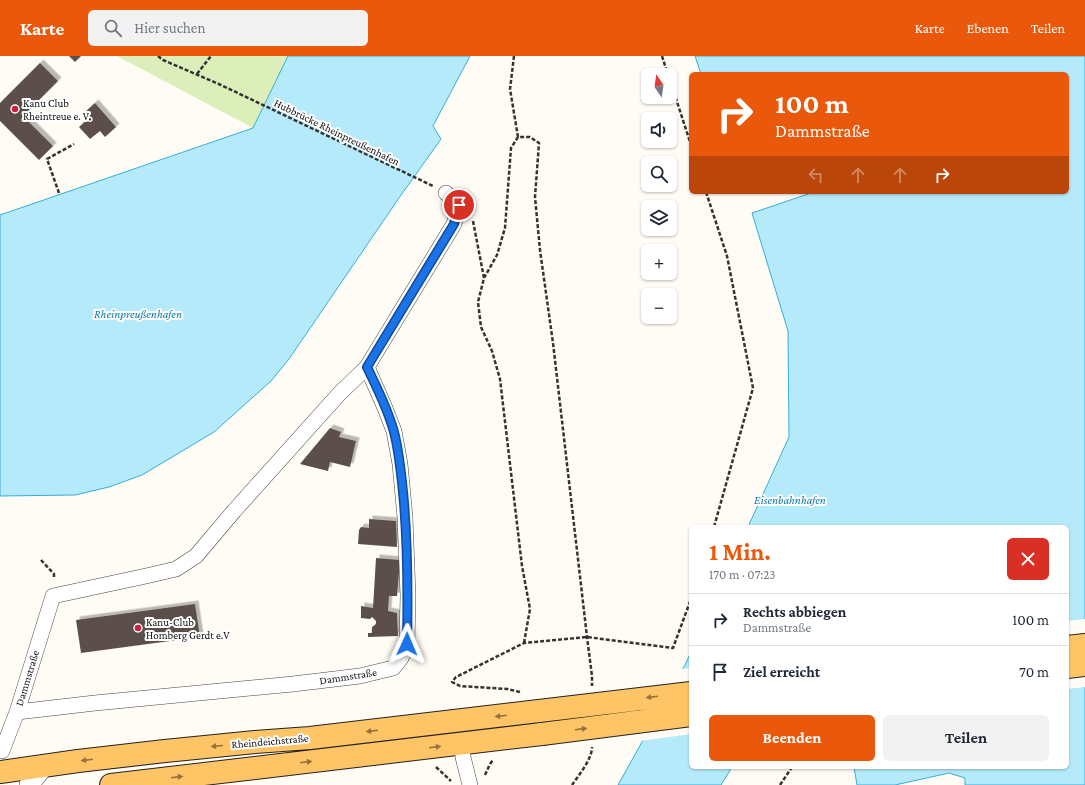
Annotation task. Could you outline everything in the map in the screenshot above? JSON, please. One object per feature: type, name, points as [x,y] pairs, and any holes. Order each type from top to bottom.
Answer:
[{"type":"main road","points":[[1069,647],[1085,645]]},
{"type":"main road","points":[[1069,667],[1085,665]]},
{"type":"main road","name":"Rheindeichstraße","points":[[1,761],[46,775],[165,751],[310,738],[689,693]]},
{"type":"main road","points":[[110,785],[462,744],[689,715]]},
{"type":"street","points":[[53,596],[176,569],[196,556],[234,511],[339,394],[367,367],[454,224],[459,205],[446,193]]},
{"type":"street","name":"Dammstraße","points":[[17,712],[95,702],[360,676],[393,668],[401,658],[407,644],[408,595],[405,517],[400,464],[394,431],[386,408],[367,367]]},
{"type":"street","name":"Dammstraße","points":[[1,761],[53,596]]},
{"type":"street","points":[[462,744],[463,758],[477,782]]},
{"type":"street","points":[[29,785],[46,775]]},
{"type":"path","name":"Hubbrücke Rheinpreußenhafen","points":[[158,56],[163,60],[221,85],[446,193]]},
{"type":"path","points":[[197,74],[211,56]]},
{"type":"path","points":[[514,56],[510,89],[518,136],[511,148],[505,228],[497,255],[484,278],[478,302],[481,327],[492,351],[500,379],[522,566],[530,609],[524,643]]},
{"type":"path","points":[[662,56],[666,68]]},
{"type":"path","points":[[677,102],[689,139]]},
{"type":"path","points":[[518,136],[530,138],[539,143],[535,197],[540,250],[554,351],[592,676]]},
{"type":"path","points":[[58,193],[47,159],[74,144]]},
{"type":"path","points":[[707,194],[727,256],[753,388],[715,525]]},
{"type":"path","points":[[459,205],[473,221],[484,278]]},
{"type":"path","points":[[40,560],[54,574],[53,596]]},
{"type":"path","points":[[521,692],[507,689],[460,686],[452,682],[456,677],[524,643],[587,637],[673,648],[689,604]]},
{"type":"path","points":[[572,785],[592,752]]},
{"type":"path","points":[[477,782],[494,758]]},
{"type":"path","points":[[432,764],[454,784]]},
{"type":"path","points":[[780,785],[791,769]]},
{"type":"green space","points":[[117,56],[288,56],[253,128]]},
{"type":"water","name":"Rheinpreußenhafen","points":[[288,56],[470,56],[433,126],[441,139],[289,359],[271,381],[214,432],[142,475],[109,487],[75,495],[0,496],[0,215],[253,128]]},
{"type":"water","name":"Eisenbahnhafen","points":[[695,56],[1085,56],[1085,785],[965,785],[965,778],[949,773],[895,785],[857,785],[854,769],[1069,769],[1069,525],[749,525],[789,437],[788,331],[752,213],[808,194],[1069,194],[1069,72],[700,72]]},
{"type":"water","points":[[689,656],[689,769],[731,769],[721,785],[618,785]]},
{"type":"pier","points":[[1085,619],[1085,687],[1069,689],[1069,621]]},
{"type":"pier","points":[[689,668],[689,734],[640,741],[680,669]]},
{"type":"building","points":[[69,56],[81,56],[75,62]]},
{"type":"building","name":"Kanu Club Rheintreue e. V.","points":[[40,63],[58,81],[23,116],[53,146],[39,160],[0,121],[0,103]]},
{"type":"building","points":[[95,103],[116,127],[105,137],[100,131],[90,139],[79,127],[89,118],[84,113]]},
{"type":"building","points":[[330,428],[341,432],[339,437],[356,441],[350,467],[330,462],[328,471],[300,464]]},
{"type":"building","points":[[369,519],[396,521],[397,547],[358,544],[359,530],[361,527],[369,528]]},
{"type":"building","points":[[376,558],[400,560],[397,596],[389,596],[388,611],[397,613],[398,636],[368,637],[368,633],[372,633],[372,627],[376,624],[376,621],[372,617],[370,619],[361,618],[361,606],[373,608]]},
{"type":"building","name":"Kanu-Club Homberg Gerdt e.V","points":[[195,604],[200,637],[81,653],[76,620]]},
{"type":"place","name":"Kanu Club Rheintreue e. V.","points":[[15,109]]},
{"type":"place","name":"Kanu-Club Homberg Gerdt e.V","points":[[138,628]]},
{"type":"route","points":[[407,644],[408,595],[405,517],[400,464],[394,431],[386,408],[367,367],[454,224],[459,205]]}]
